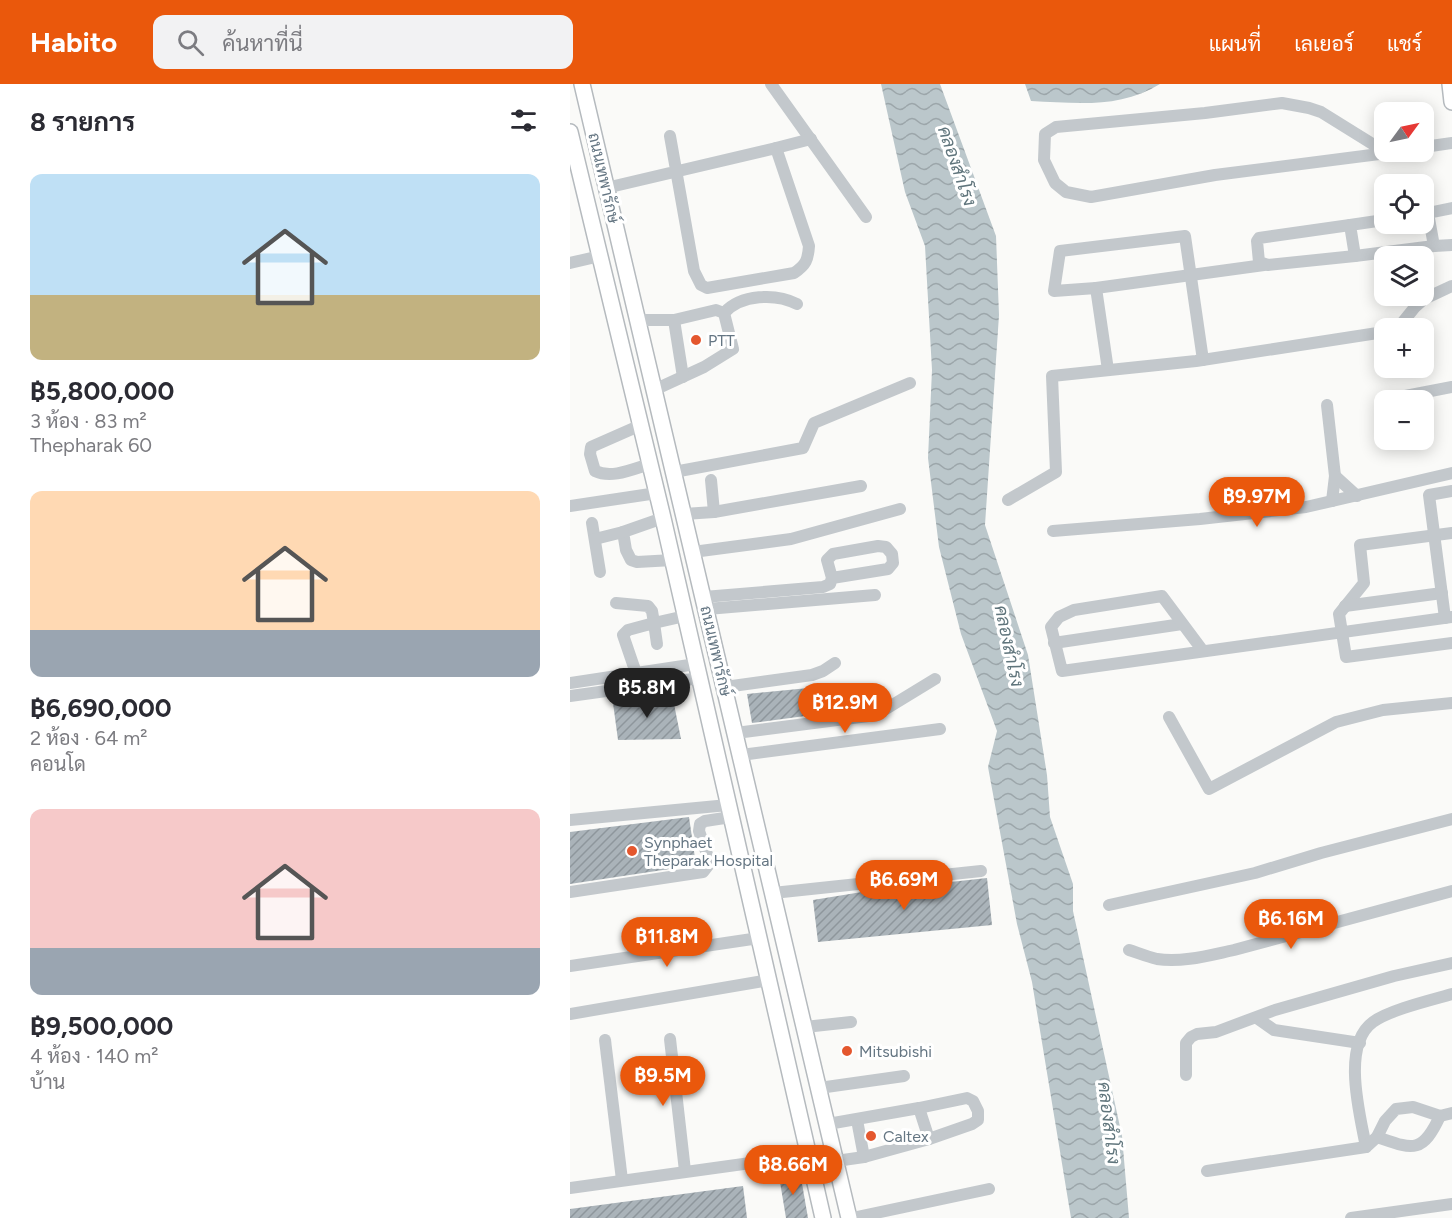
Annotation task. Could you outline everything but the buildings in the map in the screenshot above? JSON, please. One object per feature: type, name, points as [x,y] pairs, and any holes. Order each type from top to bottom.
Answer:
[{"type":"main road","name":"ถนนเทพารักษ์","points":[[582,84],[850,1218]]},
{"type":"main road","points":[[1450,84],[1452,102]]},
{"type":"main road","name":"ถนนเทพารักษ์","points":[[570,132],[673,560],[823,1218]]},
{"type":"street","points":[[771,84],[866,217]]},
{"type":"street","points":[[1282,103],[1321,112],[1391,152],[1215,175],[1090,197],[1066,192],[1055,183],[1044,160],[1044,143],[1045,134],[1056,127],[1205,113],[1282,103]]},
{"type":"street","points":[[670,136],[694,271],[701,285],[707,288],[794,273],[804,266],[808,259],[809,246],[776,148]]},
{"type":"street","points":[[606,188],[811,139]]},
{"type":"street","points":[[1434,146],[1452,143]]},
{"type":"street","points":[[1434,211],[1452,208]]},
{"type":"street","points":[[1264,265],[1259,262],[1257,241],[1259,238],[1374,221]]},
{"type":"street","points":[[1350,225],[1355,256]]},
{"type":"street","points":[[1431,234],[1434,246],[1452,245]]},
{"type":"street","points":[[1203,360],[1192,276],[1185,236],[1060,251],[1054,291],[1096,288],[1192,276],[1264,265],[1374,254]]},
{"type":"street","points":[[570,263],[600,256]]},
{"type":"street","points":[[1406,318],[1424,299],[1452,286]]},
{"type":"street","points":[[1096,288],[1107,370]]},
{"type":"street","points":[[724,313],[737,302],[762,297],[780,297],[797,304]]},
{"type":"street","points":[[638,320],[674,320],[716,310],[724,313]]},
{"type":"street","points":[[654,390],[704,368],[733,349],[724,313]]},
{"type":"street","points":[[674,320],[683,377]]},
{"type":"street","points":[[1008,501],[1056,472],[1052,376],[1203,360],[1374,334]]},
{"type":"street","points":[[674,472],[803,448],[814,423],[910,383]]},
{"type":"street","points":[[1434,390],[1452,387]]},
{"type":"street","points":[[1327,405],[1335,476],[1332,501]]},
{"type":"street","points":[[641,426],[591,447],[590,454],[595,471],[603,474],[612,474],[650,464]]},
{"type":"street","points":[[1053,531],[1200,519],[1306,507],[1452,473]]},
{"type":"street","points":[[1335,476],[1357,496]]},
{"type":"street","points":[[711,480],[714,512]]},
{"type":"street","points":[[684,514],[714,512],[861,486]]},
{"type":"street","points":[[1203,651],[1162,596],[1074,610],[1059,617],[1051,627],[1062,670],[1203,651],[1448,617],[1442,593],[1428,495],[1452,491]]},
{"type":"street","points":[[570,506],[657,493]]},
{"type":"street","points":[[693,552],[791,539],[900,509]]},
{"type":"street","points":[[594,539],[663,518]]},
{"type":"street","points":[[592,523],[600,572]]},
{"type":"street","points":[[623,532],[626,550],[632,560],[673,560]]},
{"type":"street","points":[[1452,533],[1360,545],[1364,583],[1339,614],[1347,657],[1452,644]]},
{"type":"street","points":[[705,603],[823,587],[830,584],[832,578],[827,560],[834,554],[878,546],[886,547],[892,554],[893,563],[888,569],[832,578]]},
{"type":"street","points":[[1345,606],[1442,593]]},
{"type":"street","points":[[705,603],[875,595]]},
{"type":"street","points":[[616,603],[648,606],[652,610],[657,644]]},
{"type":"street","points":[[636,674],[623,634],[628,630],[654,622],[685,616]]},
{"type":"street","points":[[1054,643],[1182,624]]},
{"type":"street","points":[[725,687],[812,675],[824,671],[835,663]]},
{"type":"street","points":[[698,671],[572,696],[572,683],[636,674],[698,671]]},
{"type":"street","points":[[735,732],[876,715],[934,679]]},
{"type":"street","points":[[1169,717],[1209,789],[1336,722],[1383,710],[1452,703]]},
{"type":"street","points":[[741,755],[940,729]]},
{"type":"street","points":[[570,820],[730,811]]},
{"type":"street","points":[[570,892],[703,872],[710,863],[699,831],[700,824],[730,811]]},
{"type":"street","points":[[1109,905],[1256,873],[1452,819]]},
{"type":"street","points":[[773,892],[981,871]]},
{"type":"street","points":[[1129,950],[1158,959],[1208,956],[1452,891]]},
{"type":"street","points":[[570,966],[759,938]]},
{"type":"street","points":[[1186,1075],[1186,1043],[1191,1037],[1216,1032],[1275,1010],[1394,976],[1452,963]]},
{"type":"street","points":[[570,1014],[769,980]]},
{"type":"street","points":[[1366,1147],[1354,1080],[1354,1070],[1365,1029],[1374,1021],[1452,994]]},
{"type":"street","points":[[1257,1018],[1274,1030],[1360,1043]]},
{"type":"street","points":[[805,1027],[851,1022]]},
{"type":"street","points":[[670,1039],[685,1171]]},
{"type":"street","points":[[605,1040],[622,1180]]},
{"type":"street","points":[[819,1088],[904,1076]]},
{"type":"street","points":[[828,1124],[967,1098],[973,1101],[978,1111],[978,1120],[972,1124],[864,1157],[836,1161]]},
{"type":"street","points":[[1207,1171],[1366,1147],[1377,1137],[1385,1121],[1396,1109],[1413,1107],[1446,1114],[1431,1136],[1423,1142],[1408,1147],[1377,1137]]},
{"type":"street","points":[[919,1108],[929,1139]]},
{"type":"street","points":[[856,1120],[864,1157]]},
{"type":"street","points":[[570,1188],[808,1155]]},
{"type":"street","points":[[850,1218],[989,1189]]},
{"type":"street","points":[[1351,1218],[1452,1204]]},
{"type":"water","name":"คลองสำโรง","points":[[881,84],[940,84],[996,236],[999,315],[985,525],[1028,655],[1047,775],[1050,817],[1073,884],[1073,911],[1122,1136],[1129,1218],[1071,1218],[1032,982],[1017,924],[988,767],[997,731],[961,634],[939,547],[928,458],[932,370],[925,246],[905,192]]},
{"type":"water","points":[[1025,84],[1160,84],[1145,92],[1113,101],[1081,103],[1031,101]]},
{"type":"place","name":"PTT","points":[[696,340]]},
{"type":"place","name":"Synphaet Theparak Hospital","points":[[632,851]]},
{"type":"place","name":"Mitsubishi","points":[[847,1051]]},
{"type":"place","name":"Caltex","points":[[871,1136]]}]
